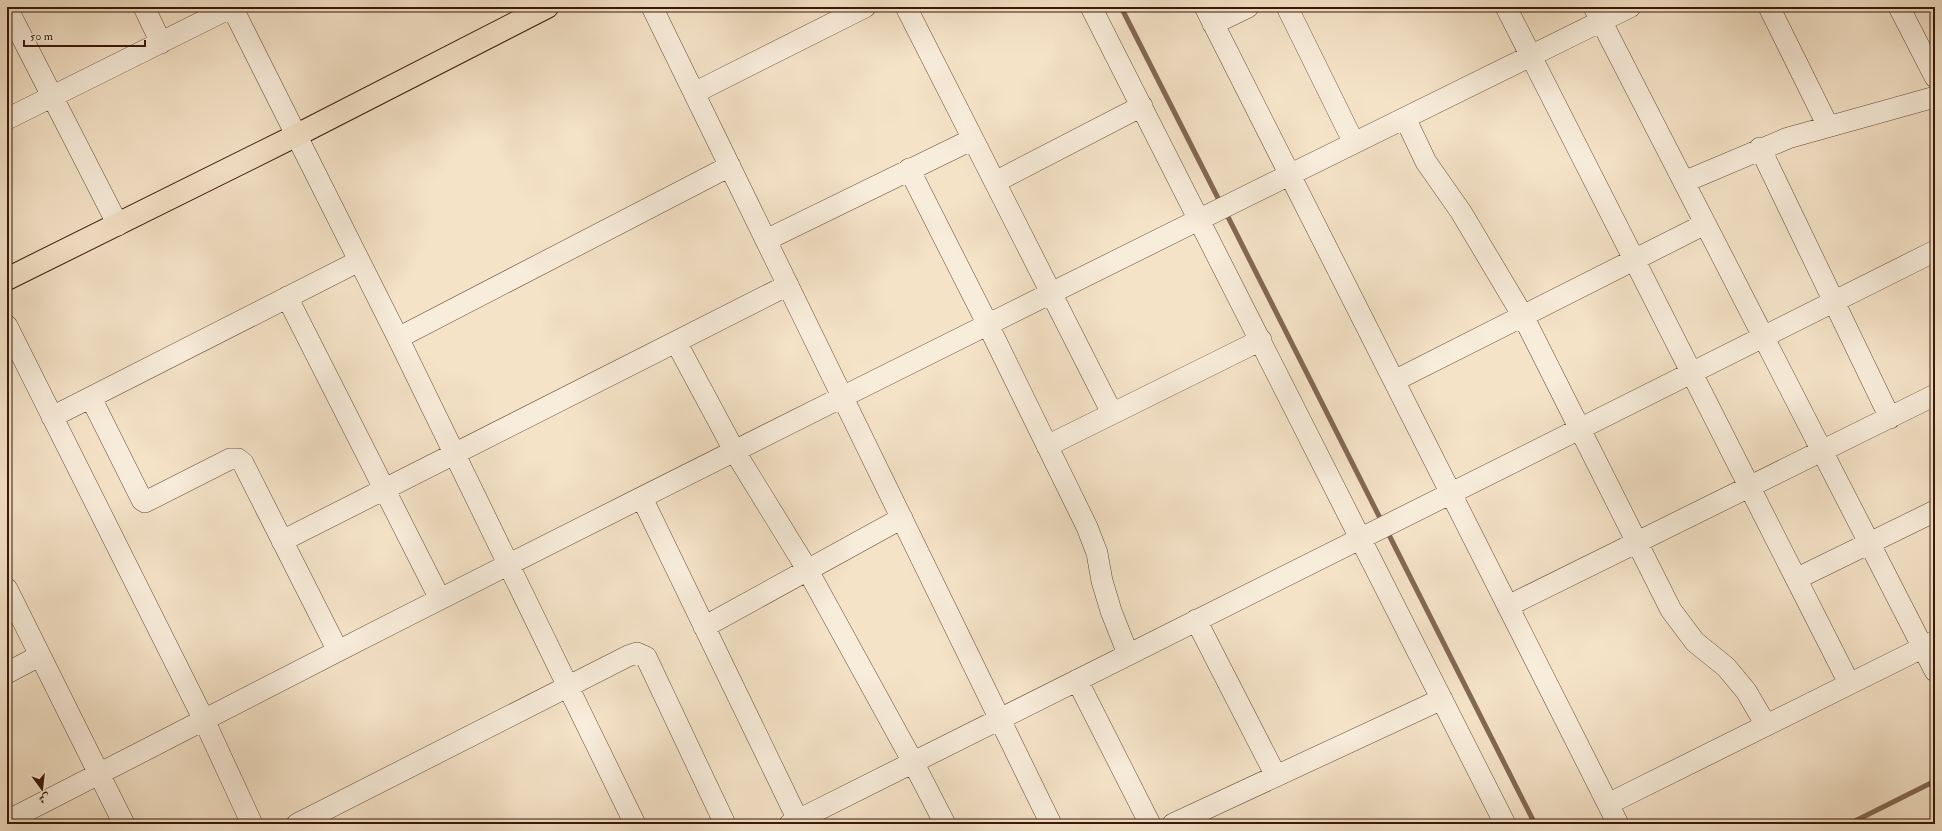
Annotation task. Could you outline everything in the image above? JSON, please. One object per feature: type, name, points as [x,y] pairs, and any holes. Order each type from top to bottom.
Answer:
[{"type":"main road","points":[[7,279],[297,135],[547,7]]},
{"type":"street","points":[[144,7],[161,43]]},
{"type":"street","points":[[7,118],[53,97],[232,7],[398,338],[635,824]]},
{"type":"street","points":[[652,7],[1050,824]]},
{"type":"street","points":[[694,93],[865,7]]},
{"type":"street","points":[[906,7],[1112,413]]},
{"type":"street","points":[[1091,7],[1200,219],[1505,824]]},
{"type":"street","points":[[1248,7],[1209,16],[1618,824]]},
{"type":"street","points":[[1287,7],[1354,143]]},
{"type":"street","points":[[1506,7],[1849,684]]},
{"type":"street","points":[[7,823],[204,720],[508,565],[1051,293],[1530,56],[1597,14],[1630,7]]},
{"type":"street","points":[[1769,7],[1828,126]]},
{"type":"street","points":[[1900,7],[1935,77]]},
{"type":"street","points":[[7,8],[118,225]]},
{"type":"street","points":[[1597,14],[1869,543],[1929,645],[1935,671]]},
{"type":"street","points":[[1684,182],[1760,148],[1828,126],[1935,97]]},
{"type":"street","points":[[995,182],[1142,106]]},
{"type":"street","points":[[1405,118],[1426,162],[1461,212],[1524,316],[1671,610],[1695,642],[1726,666],[1746,691],[1766,725]]},
{"type":"street","points":[[766,240],[973,139]]},
{"type":"street","points":[[1760,148],[1890,418]]},
{"type":"street","points":[[398,338],[730,166]]},
{"type":"street","points":[[910,169],[1087,526],[1097,553],[1102,581],[1128,654]]},
{"type":"street","points":[[1394,381],[1705,224]]},
{"type":"street","points":[[642,498],[704,627],[794,822],[1935,251]]},
{"type":"street","points":[[52,417],[359,261]]},
{"type":"street","points":[[282,541],[788,285]]},
{"type":"street","points":[[287,297],[440,600]]},
{"type":"street","points":[[7,326],[204,720],[252,824]]},
{"type":"street","points":[[1047,446],[1260,340]]},
{"type":"street","points":[[676,342],[735,452],[807,569],[913,762],[945,824]]},
{"type":"street","points":[[1508,606],[1935,395]]},
{"type":"street","points":[[91,398],[142,500],[145,502],[148,502],[230,459],[238,459],[243,463],[338,651]]},
{"type":"street","points":[[1796,579],[1935,510]]},
{"type":"street","points":[[704,627],[902,518]]},
{"type":"street","points":[[7,589],[39,656],[124,824]]},
{"type":"street","points":[[1196,620],[1276,776]]},
{"type":"street","points":[[1608,804],[1929,645]]},
{"type":"street","points":[[297,824],[327,818],[567,687],[628,656],[637,653],[646,657],[725,824]]},
{"type":"street","points":[[7,673],[39,656]]},
{"type":"street","points":[[1077,680],[1150,824]]},
{"type":"street","points":[[1173,824],[1442,699]]},
{"type":"waterway","points":[[1121,7],[1221,204]]},
{"type":"waterway","points":[[1225,211],[1382,522]]},
{"type":"waterway","points":[[1387,531],[1535,824]]},
{"type":"waterway","points":[[1849,824],[1935,781]]}]
